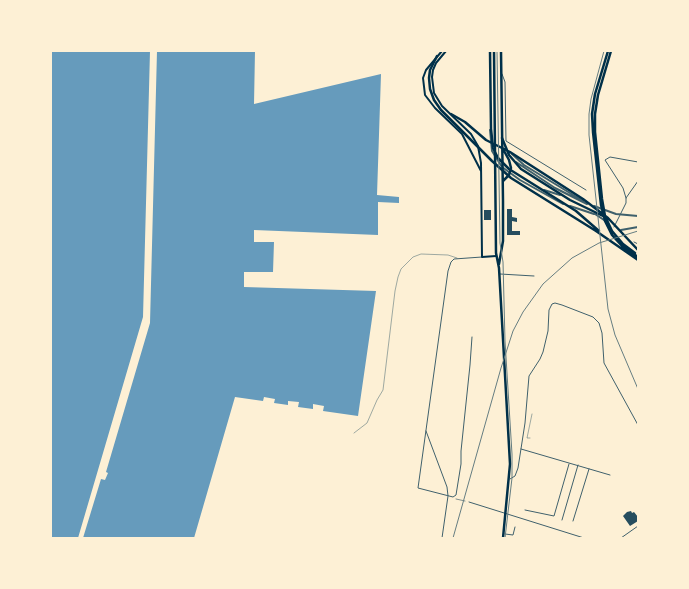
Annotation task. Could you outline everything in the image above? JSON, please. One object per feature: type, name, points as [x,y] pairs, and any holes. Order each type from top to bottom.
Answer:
[{"type":"main road","points":[[442,51],[426,70],[423,78],[423,87],[429,101],[458,130],[470,146],[482,171]]},
{"type":"main road","points":[[446,51],[433,70],[432,86],[437,100],[471,134],[478,146],[482,171],[482,257],[496,256],[502,249]]},
{"type":"main road","points":[[501,51],[502,249],[499,274],[509,440],[509,479],[503,538]]},
{"type":"main road","points":[[610,51],[595,114],[600,189],[605,216],[612,231],[638,257]]},
{"type":"main road","points":[[491,52],[494,74],[496,256],[499,267]]},
{"type":"main road","points":[[491,52],[490,129],[493,148],[503,164],[576,211],[612,242]]},
{"type":"main road","points":[[437,56],[430,70],[429,78],[434,100],[441,110],[511,178],[638,257]]},
{"type":"main road","points":[[451,114],[465,122],[481,136],[580,196],[603,214],[638,250]]},
{"type":"main road","points":[[462,125],[462,122],[465,122]]},
{"type":"main road","points":[[458,130],[471,134]]},
{"type":"main road","points":[[502,138],[511,158],[524,171],[570,200],[600,214],[614,226]]},
{"type":"main road","points":[[502,183],[512,168],[503,148]]},
{"type":"street","points":[[501,74],[505,82],[506,141],[586,190]]},
{"type":"street","points":[[490,129],[492,151],[506,171]]},
{"type":"street","points":[[510,152],[524,164],[587,204]]},
{"type":"street","points":[[626,198],[624,188],[605,160],[610,157],[638,162]]},
{"type":"street","points":[[511,158],[555,188],[587,204],[621,215],[638,216]]},
{"type":"street","points":[[499,168],[562,204],[594,214]]},
{"type":"street","points":[[509,175],[515,176],[534,187],[567,198],[614,226],[624,230],[638,227]]},
{"type":"street","points":[[614,226],[621,215],[626,198],[638,181]]},
{"type":"street","points":[[634,242],[638,244]]},
{"type":"street","points":[[472,336],[461,464],[456,496],[453,497],[418,488],[448,272],[451,262],[457,258],[482,257]]},
{"type":"street","points":[[499,274],[534,276]]},
{"type":"street","points":[[509,479],[516,474],[524,431],[529,376],[543,352],[548,331],[549,310],[552,304],[562,305],[593,316],[599,323],[602,333],[604,363],[638,425]]},
{"type":"street","points":[[426,430],[447,487],[448,496],[442,538]]},
{"type":"street","points":[[521,449],[610,474]]},
{"type":"street","points":[[525,510],[554,516],[570,462]]},
{"type":"street","points":[[562,520],[578,465]]},
{"type":"street","points":[[573,521],[589,468]]},
{"type":"street","points":[[468,502],[584,538]]},
{"type":"street","points":[[621,538],[638,526]]},
{"type":"street","points":[[503,534],[513,535],[515,527]]},
{"type":"lane","points":[[354,433],[367,424],[383,390],[395,291],[401,269],[413,257],[421,254],[448,255],[457,258]]},
{"type":"lane","points":[[530,438],[527,438],[532,414]]},
{"type":"lane","points":[[525,420],[530,420]]},
{"type":"lane","points":[[524,431],[528,432]]},
{"type":"path","points":[[456,499],[468,502]]},
{"type":"water","points":[[51,51],[255,51],[254,104],[381,74],[377,195],[399,197],[399,203],[378,202],[378,235],[254,230],[254,242],[274,242],[273,272],[244,272],[244,287],[376,291],[358,416],[323,411],[324,406],[313,404],[313,409],[298,407],[299,402],[288,401],[288,405],[274,403],[275,399],[264,397],[263,401],[235,397],[194,538],[51,538]]},
{"type":"pier","points":[[150,51],[157,51],[150,323],[106,472],[108,473],[105,480],[101,479],[83,538],[78,538],[143,317]]},
{"type":"building","points":[[507,209],[512,209],[512,217],[517,218],[517,222],[512,221],[512,231],[520,231],[520,235],[507,235]]},
{"type":"building","points":[[484,210],[491,210],[491,220],[484,220]]},
{"type":"building","points":[[631,511],[638,517],[638,521],[630,526],[623,516]]},
{"type":"tram line","points":[[497,51],[500,243],[503,262],[505,341],[512,454],[512,478],[505,538]]},
{"type":"railway","points":[[604,51],[591,99],[589,135],[608,309],[615,335],[638,389]]},
{"type":"railway","points":[[453,538],[501,368],[513,331],[523,312],[543,284],[572,258],[599,243],[638,231]]}]
